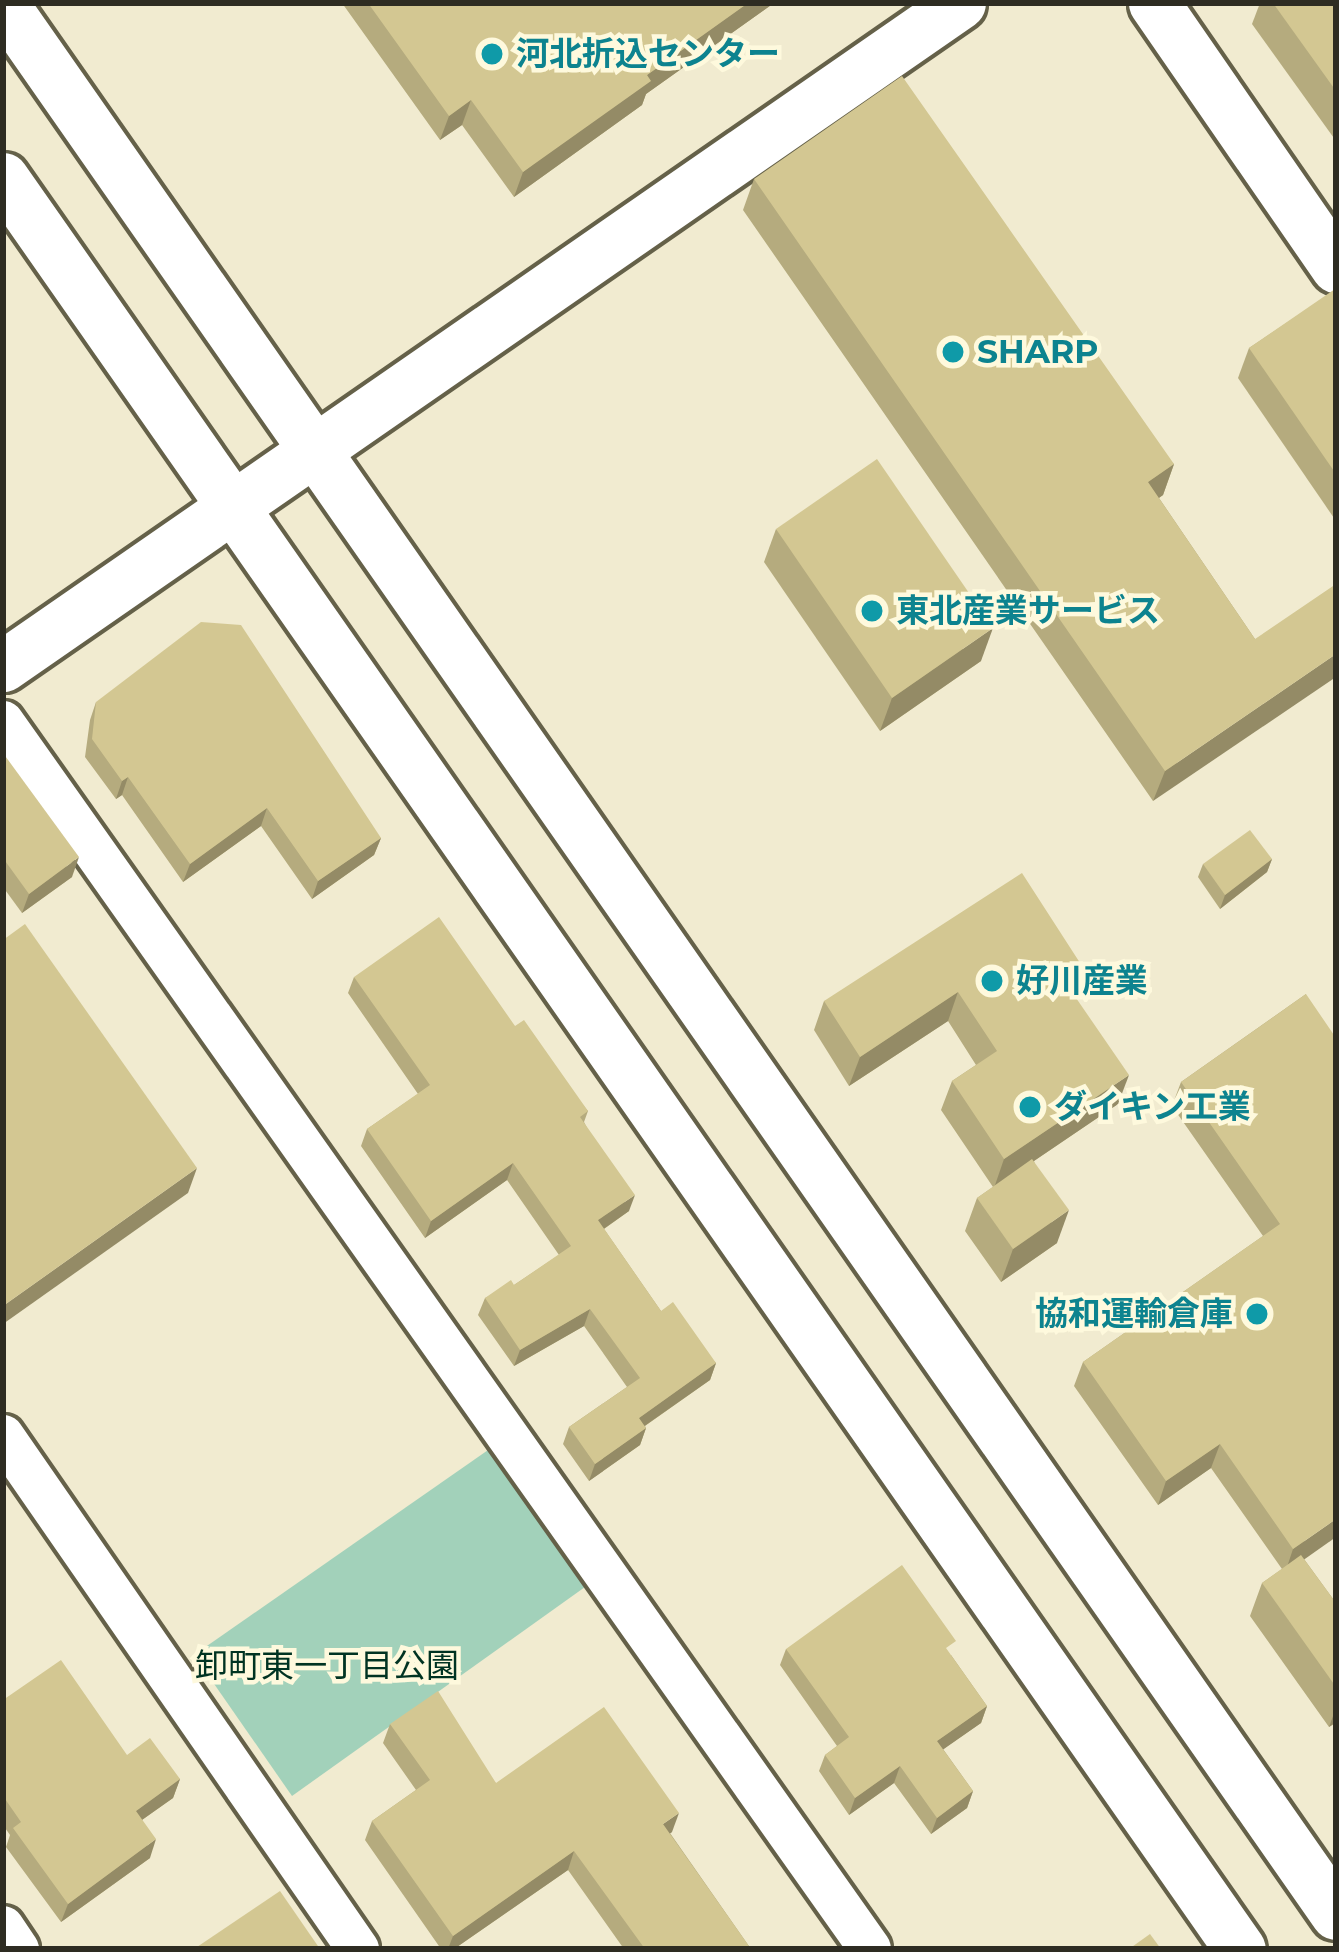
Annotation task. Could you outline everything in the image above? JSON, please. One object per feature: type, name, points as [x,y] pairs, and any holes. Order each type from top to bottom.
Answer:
[{"type":"street","points":[[3,665],[960,3]]},
{"type":"street","points":[[1154,3],[1336,267]]},
{"type":"street","points":[[3,4],[1336,1914]]},
{"type":"street","points":[[3,178],[1240,1949]]},
{"type":"street","points":[[3,722],[871,1949]]},
{"type":"street","points":[[3,1436],[358,1949]]},
{"type":"street","points":[[3,1927],[18,1949]]},
{"type":"green space","name":"卸町東一丁目公園","points":[[491,1448],[585,1587],[292,1796],[194,1655]]},
{"type":"building","name":"河北折込センター","points":[[368,3],[748,3],[647,75],[651,81],[523,172],[471,100],[449,116]]},
{"type":"building","points":[[1273,3],[1336,3],[1336,91]]},
{"type":"building","points":[[902,76],[1174,464],[1148,482],[1255,639],[1336,584],[1336,654],[1165,771],[754,179]]},
{"type":"building","points":[[1336,290],[1336,474],[1249,348]]},
{"type":"building","name":"東北産業サービス","points":[[877,459],[993,628],[892,698],[776,529]]},
{"type":"building","points":[[201,622],[241,625],[381,838],[318,881],[267,808],[190,864],[128,777],[122,781],[92,739],[96,702]]},
{"type":"building","points":[[3,753],[79,857],[29,894],[3,858]]},
{"type":"building","points":[[1250,830],[1272,859],[1225,895],[1203,864]]},
{"type":"building","points":[[1022,873],[1082,966],[1063,979],[1129,1075],[1004,1159],[952,1081],[997,1051],[958,992],[860,1057],[824,1001]]},
{"type":"building","points":[[439,917],[515,1026],[524,1020],[588,1111],[580,1117],[635,1195],[598,1220],[661,1311],[673,1302],[716,1363],[639,1418],[646,1428],[595,1464],[569,1427],[640,1378],[590,1309],[520,1350],[485,1298],[511,1280],[514,1285],[571,1246],[513,1163],[431,1221],[367,1129],[430,1085],[354,977]]},
{"type":"building","points":[[25,924],[197,1168],[3,1306],[3,940]]},
{"type":"building","name":"協和運輸倉庫","points":[[1306,994],[1336,1038],[1336,1519],[1293,1549],[1220,1444],[1166,1481],[1083,1362],[1280,1224],[1181,1082]]},
{"type":"building","points":[[1032,1159],[1069,1210],[1013,1249],[977,1198]]},
{"type":"building","points":[[1301,1555],[1336,1603],[1336,1687],[1262,1583]]},
{"type":"building","points":[[902,1565],[956,1641],[946,1648],[987,1706],[937,1741],[973,1791],[937,1818],[900,1766],[855,1798],[825,1755],[849,1737],[786,1649]]},
{"type":"building","points":[[61,1660],[127,1755],[150,1738],[180,1779],[136,1811],[156,1839],[68,1904],[13,1828],[21,1822],[3,1796],[3,1700]]},
{"type":"building","points":[[438,1691],[496,1783],[604,1707],[679,1813],[663,1824],[751,1949],[645,1949],[574,1851],[453,1936],[372,1821],[430,1780],[390,1724]]},
{"type":"building","points":[[280,1891],[320,1949],[194,1949]]},
{"type":"building","points":[[1150,1934],[1161,1949],[1129,1949]]},
{"type":"place","name":"河北折込センター","points":[[492,54]]},
{"type":"place","name":"SHARP","points":[[953,352]]},
{"type":"place","name":"東北産業サービス","points":[[872,611]]},
{"type":"place","name":"好川産業","points":[[992,981]]},
{"type":"place","name":"ダイキン工業","points":[[1030,1107]]},
{"type":"place","name":"協和運輸倉庫","points":[[1257,1314]]}]
